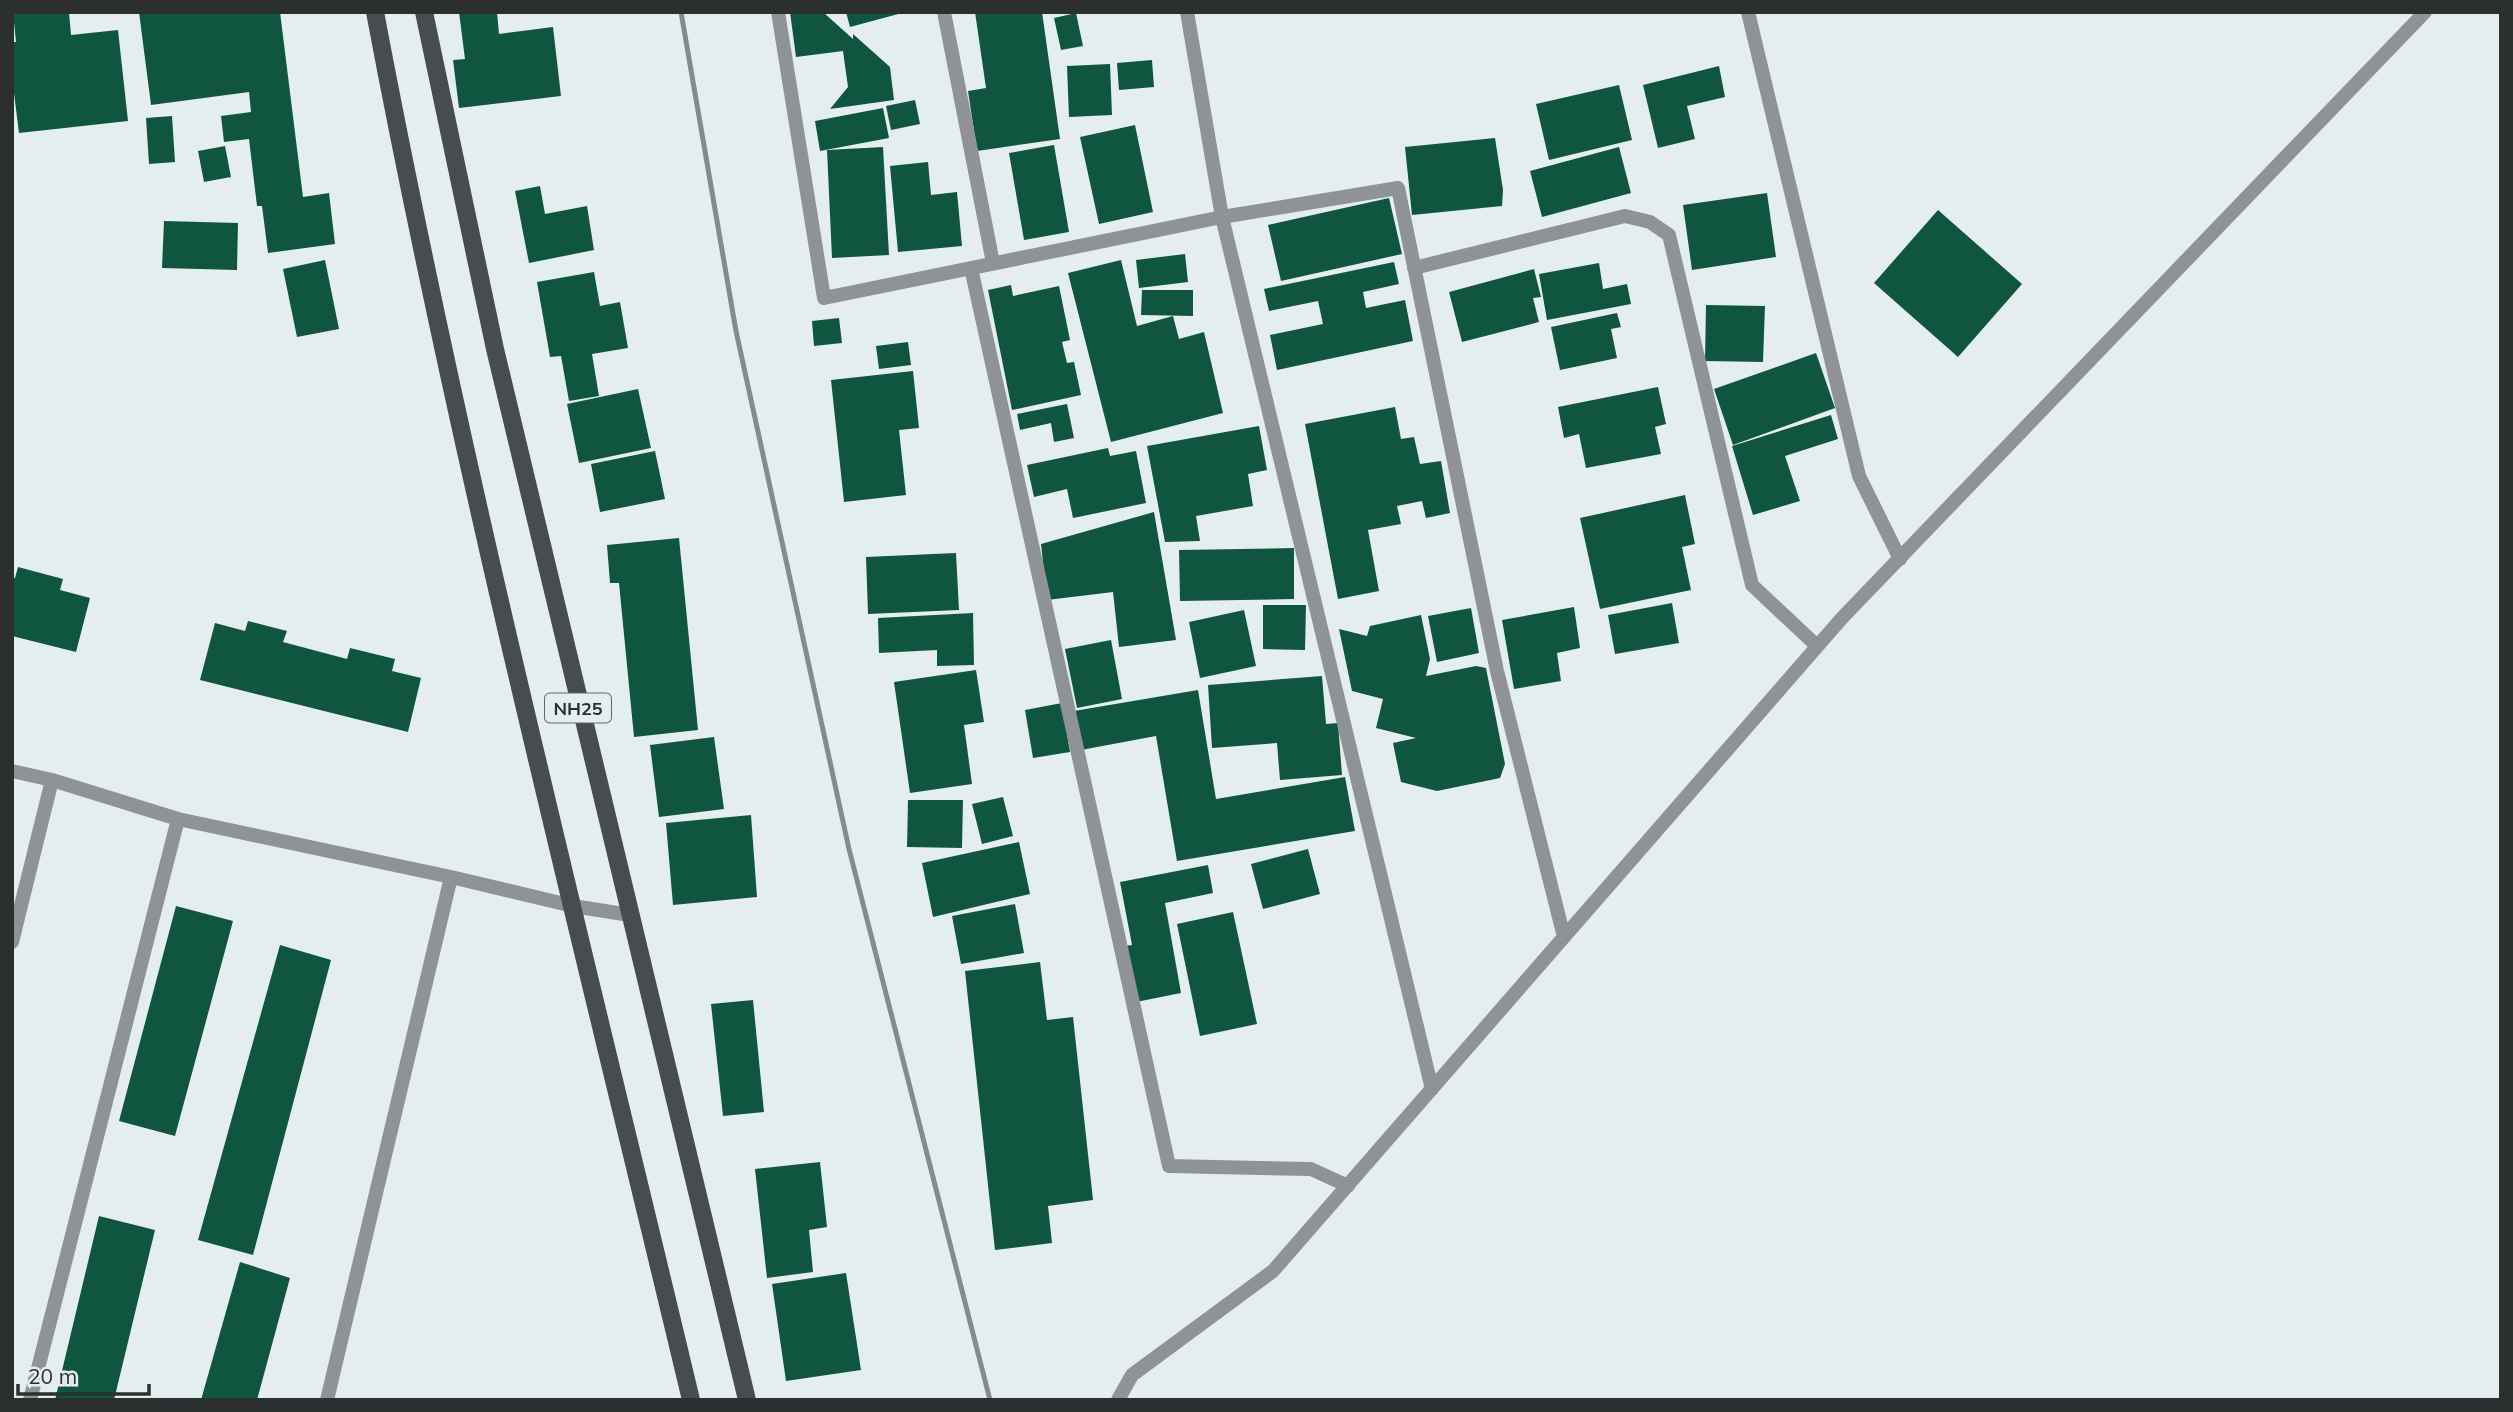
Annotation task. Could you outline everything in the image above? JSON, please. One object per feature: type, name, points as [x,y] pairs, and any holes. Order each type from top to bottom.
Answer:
[{"type":"main road","name":"NH25","points":[[375,12],[411,205],[473,493],[691,1400]]},
{"type":"main road","name":"NH25","points":[[424,12],[495,349],[747,1400]]},
{"type":"street","points":[[778,12],[824,298],[1223,217],[1398,188],[1497,671],[1564,937]]},
{"type":"street","points":[[944,12],[993,263]]},
{"type":"street","points":[[1187,12],[1223,217],[1432,1089]]},
{"type":"street","points":[[1748,12],[1859,476],[1900,559]]},
{"type":"street","points":[[1118,1400],[1132,1375],[1273,1271],[1817,646],[2425,12]]},
{"type":"street","points":[[1414,268],[1625,216],[1650,222],[1669,235],[1752,585],[1817,646]]},
{"type":"street","points":[[971,268],[1168,1166],[1311,1169],[1348,1186]]},
{"type":"street","points":[[12,771],[52,780],[178,820],[451,877],[573,906],[630,915]]},
{"type":"street","points":[[12,942],[52,780]]},
{"type":"street","points":[[30,1400],[178,820]]},
{"type":"street","points":[[327,1400],[451,877]]},
{"type":"building","points":[[13,12],[69,12],[71,35],[118,30],[128,121],[19,133],[12,77],[12,42],[16,42]]},
{"type":"building","points":[[139,12],[280,12],[303,197],[329,193],[335,244],[268,253],[262,206],[257,206],[249,139],[224,142],[221,116],[251,112],[249,92],[151,105]]},
{"type":"building","points":[[459,12],[497,12],[499,34],[553,27],[561,96],[459,108],[453,60],[465,59]]},
{"type":"building","points":[[790,12],[823,12],[853,39],[853,34],[890,67],[894,100],[830,109],[848,87],[843,51],[796,57]]},
{"type":"building","points":[[846,12],[902,12],[902,13],[850,27]]},
{"type":"building","points":[[975,12],[1042,12],[1060,139],[977,151],[968,91],[986,88]]},
{"type":"building","points":[[1076,13],[1083,46],[1061,50],[1054,18]]},
{"type":"building","points":[[1152,60],[1154,87],[1119,90],[1117,63]]},
{"type":"building","points":[[1110,64],[1112,115],[1069,117],[1067,66]]},
{"type":"building","points":[[1719,66],[1725,97],[1687,106],[1695,139],[1658,148],[1643,85]]},
{"type":"building","points":[[1619,85],[1632,140],[1549,160],[1536,104]]},
{"type":"building","points":[[915,100],[920,124],[891,130],[886,106]]},
{"type":"building","points":[[883,108],[889,138],[820,151],[815,121]]},
{"type":"building","points":[[172,116],[175,162],[149,164],[146,118]]},
{"type":"building","points":[[1135,125],[1153,212],[1099,224],[1080,137]]},
{"type":"building","points":[[1495,138],[1503,190],[1502,206],[1412,215],[1405,147]]},
{"type":"building","points":[[1054,145],[1069,232],[1024,240],[1009,153]]},
{"type":"building","points":[[225,146],[231,177],[204,182],[198,151]]},
{"type":"building","points":[[883,147],[889,255],[832,258],[827,150]]},
{"type":"building","points":[[1619,147],[1631,193],[1542,217],[1530,171]]},
{"type":"building","points":[[928,162],[931,195],[957,192],[962,246],[898,252],[890,166]]},
{"type":"building","points":[[540,186],[545,214],[587,206],[594,250],[529,263],[515,191]]},
{"type":"building","points":[[1767,193],[1776,257],[1692,270],[1683,205]]},
{"type":"building","points":[[1389,198],[1402,254],[1281,281],[1268,225]]},
{"type":"building","points":[[1938,210],[2022,284],[1958,357],[1874,283]]},
{"type":"building","points":[[164,221],[238,223],[237,270],[162,268]]},
{"type":"building","points":[[1185,254],[1188,282],[1139,288],[1136,260]]},
{"type":"building","points":[[325,260],[339,329],[297,337],[283,269]]},
{"type":"building","points":[[1121,260],[1137,326],[1173,316],[1179,339],[1204,332],[1223,413],[1111,442],[1068,273]]},
{"type":"building","points":[[1394,262],[1399,284],[1363,292],[1366,308],[1405,300],[1413,341],[1277,370],[1270,335],[1323,324],[1318,301],[1269,311],[1264,289]]},
{"type":"building","points":[[1599,263],[1603,289],[1627,284],[1631,304],[1547,320],[1539,274]]},
{"type":"building","points":[[1534,269],[1541,297],[1533,298],[1539,322],[1462,342],[1449,292]]},
{"type":"building","points":[[594,272],[600,306],[620,302],[628,348],[592,354],[599,396],[569,401],[561,356],[550,357],[537,282]]},
{"type":"building","points":[[1011,285],[1013,296],[1059,286],[1070,340],[1062,342],[1067,363],[1074,362],[1081,395],[1012,410],[988,290]]},
{"type":"building","points":[[1142,290],[1193,290],[1193,316],[1141,315]]},
{"type":"building","points":[[1706,305],[1765,306],[1763,362],[1705,361]]},
{"type":"building","points":[[1617,313],[1621,327],[1611,329],[1617,358],[1560,370],[1551,327]]},
{"type":"building","points":[[839,318],[842,343],[814,346],[812,321]]},
{"type":"building","points":[[908,342],[911,365],[879,369],[876,346]]},
{"type":"building","points":[[1816,353],[1835,408],[1733,445],[1714,389]]},
{"type":"building","points":[[913,371],[919,428],[899,430],[906,495],[844,502],[831,380]]},
{"type":"building","points":[[1658,387],[1666,424],[1655,427],[1661,454],[1586,468],[1579,434],[1564,438],[1558,407]]},
{"type":"building","points":[[638,389],[651,448],[579,463],[567,404]]},
{"type":"building","points":[[1067,404],[1074,438],[1054,442],[1051,423],[1020,430],[1017,414]]},
{"type":"building","points":[[1395,407],[1401,439],[1414,437],[1420,464],[1441,461],[1450,513],[1426,518],[1422,501],[1397,506],[1401,524],[1368,530],[1379,591],[1338,599],[1305,424]]},
{"type":"building","points":[[1831,415],[1838,439],[1785,456],[1800,501],[1753,515],[1732,446]]},
{"type":"building","points":[[1259,426],[1267,470],[1248,474],[1253,506],[1196,516],[1200,541],[1165,542],[1147,446]]},
{"type":"building","points":[[1108,448],[1110,456],[1136,451],[1146,503],[1073,518],[1067,489],[1034,497],[1027,465]]},
{"type":"building","points":[[655,451],[665,499],[600,512],[591,464]]},
{"type":"building","points":[[1685,495],[1695,544],[1682,547],[1691,590],[1600,609],[1580,518]]},
{"type":"building","points":[[1154,512],[1176,640],[1119,647],[1113,592],[1047,600],[1041,544]]},
{"type":"building","points":[[679,538],[698,730],[634,737],[619,583],[610,583],[607,545]]},
{"type":"building","points":[[1294,548],[1294,599],[1180,601],[1179,550]]},
{"type":"building","points":[[956,553],[959,610],[868,614],[866,557]]},
{"type":"building","points":[[18,567],[63,579],[60,590],[90,598],[76,652],[12,636],[12,578],[15,578]]},
{"type":"building","points":[[1672,603],[1679,643],[1615,654],[1608,615]]},
{"type":"building","points":[[1263,605],[1306,605],[1305,650],[1263,649]]},
{"type":"building","points":[[1574,607],[1580,648],[1557,653],[1561,681],[1514,689],[1502,620]]},
{"type":"building","points":[[1471,608],[1479,653],[1437,662],[1428,616]]},
{"type":"building","points":[[1244,610],[1256,666],[1200,678],[1189,622]]},
{"type":"building","points":[[973,613],[974,665],[937,666],[937,650],[879,653],[878,618]]},
{"type":"building","points":[[1421,615],[1430,659],[1426,676],[1476,666],[1486,668],[1505,764],[1500,778],[1437,791],[1401,782],[1393,743],[1416,738],[1376,728],[1383,699],[1352,691],[1339,629],[1367,636],[1370,626]]},
{"type":"building","points":[[248,621],[287,631],[283,642],[347,659],[350,648],[395,659],[392,671],[421,678],[408,732],[200,680],[215,623],[245,631]]},
{"type":"building","points":[[1111,640],[1122,699],[1077,708],[1065,649]]},
{"type":"building","points":[[976,670],[984,722],[964,725],[972,784],[910,793],[894,682]]},
{"type":"building","points":[[1322,676],[1326,724],[1338,723],[1342,775],[1280,780],[1277,743],[1212,748],[1208,685]]},
{"type":"building","points":[[1198,690],[1216,799],[1345,777],[1355,831],[1177,861],[1156,736],[1081,750],[1074,711]]},
{"type":"building","points":[[1062,703],[1070,752],[1033,758],[1025,710]]},
{"type":"building","points":[[714,737],[724,809],[659,817],[650,745]]},
{"type":"building","points":[[1003,797],[1013,836],[982,844],[972,804]]},
{"type":"building","points":[[908,800],[963,800],[962,848],[907,847]]},
{"type":"building","points":[[751,815],[757,897],[673,905],[666,823]]},
{"type":"building","points":[[1019,842],[1030,894],[933,917],[922,863]]},
{"type":"building","points":[[1308,849],[1320,894],[1263,909],[1251,864]]},
{"type":"building","points":[[1208,865],[1213,893],[1165,903],[1181,993],[1136,1002],[1125,946],[1132,945],[1120,882]]},
{"type":"building","points":[[1015,904],[1024,953],[961,964],[952,916]]},
{"type":"building","points":[[176,906],[233,921],[175,1136],[119,1121]]},
{"type":"building","points":[[1233,912],[1257,1024],[1200,1036],[1177,924]]},
{"type":"building","points":[[280,945],[331,960],[253,1255],[198,1240]]},
{"type":"building","points":[[1040,962],[1047,1020],[1073,1017],[1093,1200],[1048,1206],[1052,1243],[995,1250],[965,971]]},
{"type":"building","points":[[753,1000],[764,1112],[723,1116],[711,1004]]},
{"type":"building","points":[[820,1162],[827,1227],[809,1230],[813,1272],[767,1278],[755,1169]]},
{"type":"building","points":[[99,1216],[155,1230],[114,1400],[55,1400]]},
{"type":"building","points":[[240,1262],[290,1278],[257,1400],[201,1400]]},
{"type":"building","points":[[846,1273],[861,1370],[786,1381],[772,1284]]},
{"type":"railway","points":[[681,12],[736,331],[849,849],[990,1400]]}]
